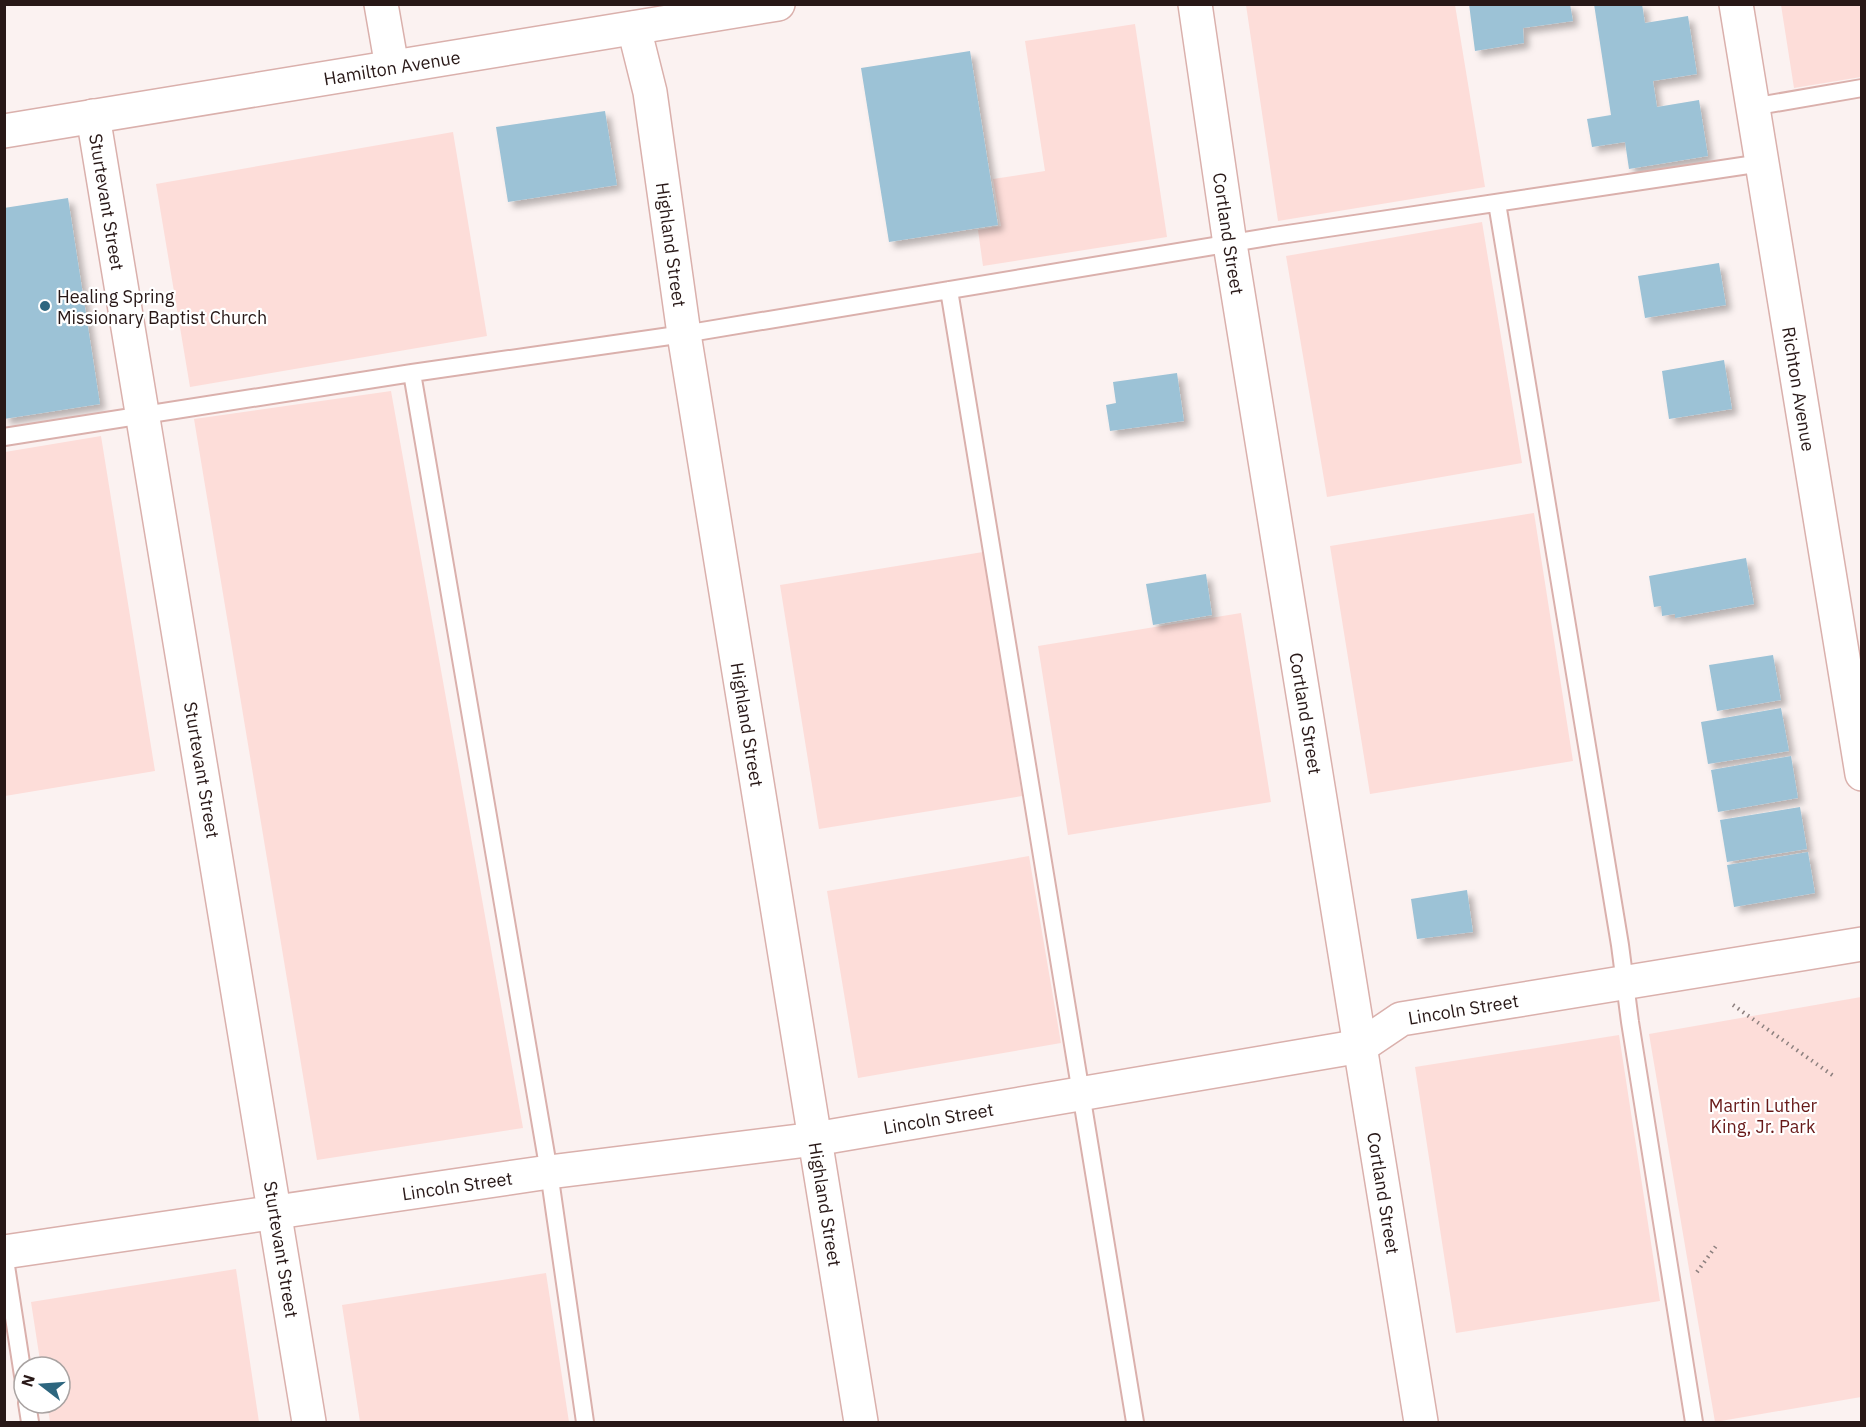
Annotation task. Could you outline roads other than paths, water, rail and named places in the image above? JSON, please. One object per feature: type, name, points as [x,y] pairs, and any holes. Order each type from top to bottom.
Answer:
[{"type":"street","points":[[381,4],[392,67]]},
{"type":"street","name":"Cortland Street","points":[[1195,4],[1230,244],[1421,1422]]},
{"type":"street","name":"Richton Avenue","points":[[1736,4],[1862,774]]},
{"type":"street","name":"Hamilton Avenue","points":[[4,131],[771,5]]},
{"type":"street","name":"Highland Street","points":[[634,28],[650,92],[684,334],[861,1422]]},
{"type":"street","name":"Sturtevant Street","points":[[93,116],[309,1422]]},
{"type":"street","name":"Lincoln Street","points":[[4,1253],[549,1172],[815,1139],[1361,1046],[1401,1019],[1862,944]]},
{"type":"lane","points":[[1752,107],[1862,88]]},
{"type":"lane","points":[[4,437],[412,373],[684,334],[1230,244],[1762,163]]},
{"type":"lane","points":[[1497,202],[1620,945],[1694,1422]]},
{"type":"lane","points":[[949,290],[1135,1422]]},
{"type":"lane","points":[[412,373],[549,1172],[585,1422]]},
{"type":"lane","points":[[4,1253],[20,1355]]},
{"type":"place","name":"Healing Spring Missionary Baptist Church","points":[[45,306]]},
{"type":"park label","name":"Martin Luther King, Jr. Park","points":[[1763,1115]]}]
